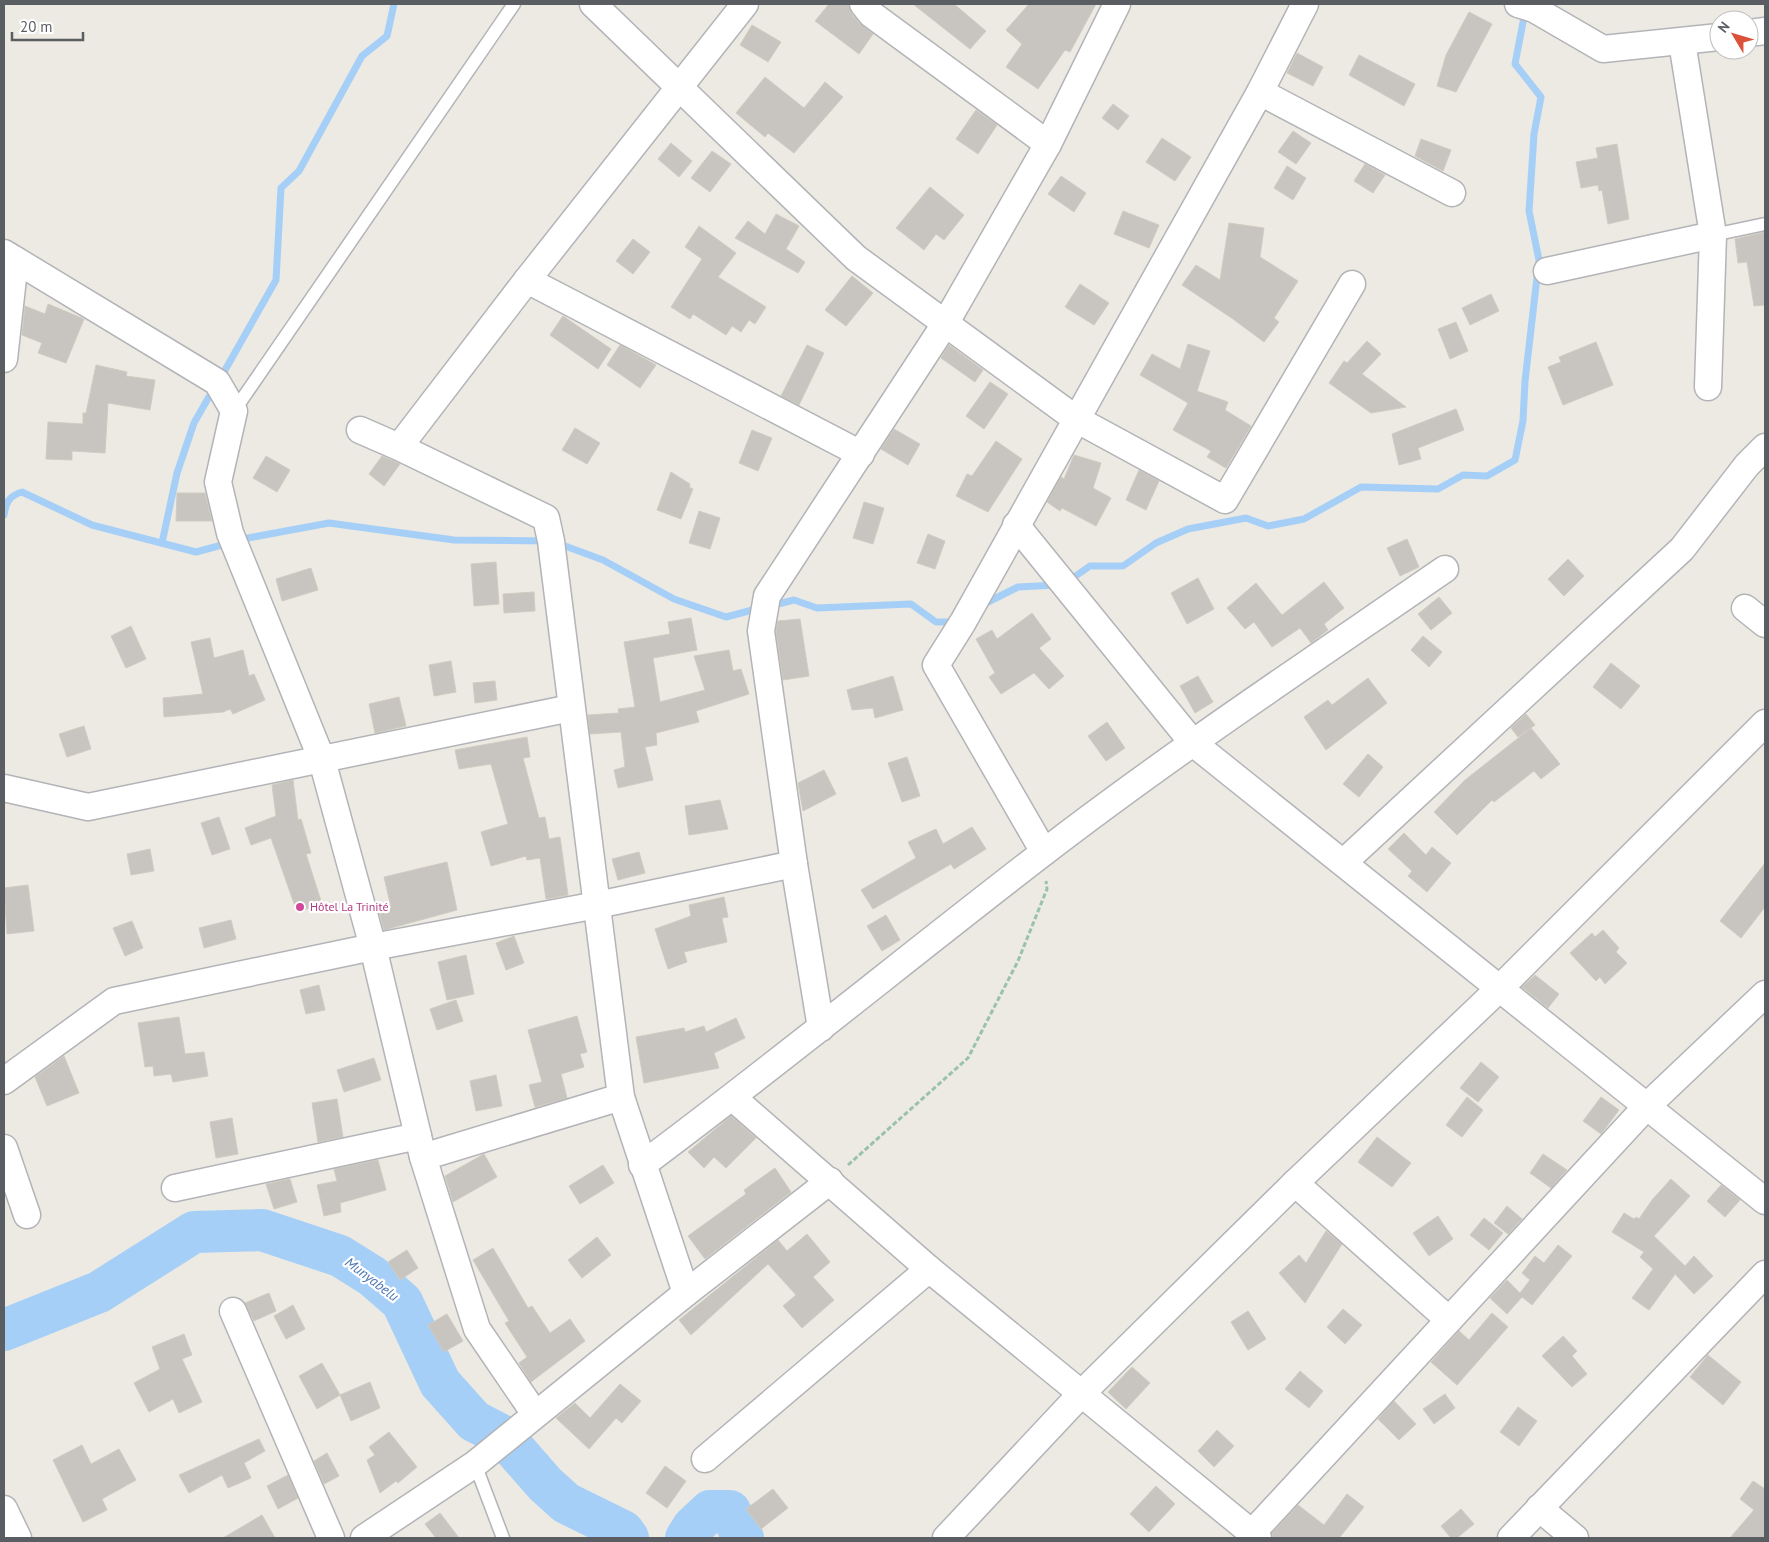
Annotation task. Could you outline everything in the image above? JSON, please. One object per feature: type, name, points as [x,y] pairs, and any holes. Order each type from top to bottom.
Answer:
[{"type":"street","points":[[593,4],[856,258],[1076,419],[1225,500],[1352,284]]},
{"type":"street","points":[[399,447],[527,280],[745,4]]},
{"type":"street","points":[[863,4],[871,14],[1048,144]]},
{"type":"street","points":[[822,1028],[794,864],[761,631],[765,605],[945,324],[1048,144],[1117,4]]},
{"type":"street","points":[[1044,852],[936,665],[963,622],[1260,92],[1305,4]]},
{"type":"street","points":[[1524,6],[1603,49],[1709,38]]},
{"type":"street","points":[[1682,42],[1714,235],[1708,387]]},
{"type":"street","points":[[1260,92],[1452,193]]},
{"type":"street","points":[[1548,271],[1714,235]]},
{"type":"street","points":[[4,358],[9,257],[217,382],[234,410],[218,482],[234,542],[322,760],[373,947],[421,1146],[477,1329],[530,1419]]},
{"type":"street","points":[[527,280],[860,454]]},
{"type":"street","points":[[360,430],[546,518],[551,541],[621,1097],[686,1293]]},
{"type":"street","points":[[1344,862],[1682,549],[1747,465],[1765,447]]},
{"type":"street","points":[[1016,525],[1192,743],[1501,987],[1765,1201]]},
{"type":"street","points":[[642,1165],[733,1098],[1044,852],[1192,743],[1445,569]]},
{"type":"street","points":[[1745,608],[1765,624]]},
{"type":"street","points":[[4,788],[88,807],[571,708]]},
{"type":"street","points":[[946,1538],[1082,1393],[1295,1183],[1501,987],[1765,723]]},
{"type":"street","points":[[4,1081],[114,1001],[373,947],[597,905],[794,864]]},
{"type":"street","points":[[733,1098],[929,1269],[1082,1393],[1254,1537],[1449,1320],[1647,1106],[1765,994]]},
{"type":"street","points":[[176,1188],[421,1146],[621,1097]]},
{"type":"street","points":[[4,1148],[27,1215]]},
{"type":"street","points":[[364,1538],[475,1464],[686,1293],[830,1181]]},
{"type":"street","points":[[1295,1183],[1449,1320]]},
{"type":"street","points":[[705,1459],[929,1269]]},
{"type":"street","points":[[1511,1538],[1765,1274]]},
{"type":"street","points":[[233,1312],[331,1538]]},
{"type":"street","points":[[1538,1508],[1575,1538]]},
{"type":"street","points":[[4,1509],[18,1538]]},
{"type":"lane","points":[[234,410],[514,4]]},
{"type":"lane","points":[[1714,235],[1765,224]]},
{"type":"lane","points":[[475,1464],[503,1538]]},
{"type":"path","points":[[830,1181],[968,1058],[1018,961],[1047,890],[1044,852]]},
{"type":"building","points":[[829,4],[848,4],[851,13],[859,23],[873,34],[859,54],[815,21]]},
{"type":"building","points":[[913,4],[954,4],[986,31],[970,49]]},
{"type":"building","points":[[1029,4],[1096,4],[1070,52],[1065,50],[1038,89],[1006,67],[1022,44],[1006,30]]},
{"type":"building","points":[[1469,12],[1492,24],[1456,92],[1437,86],[1446,55]]},
{"type":"building","points":[[752,25],[781,42],[768,62],[740,45]]},
{"type":"building","points":[[1297,53],[1323,67],[1313,86],[1287,73]]},
{"type":"building","points":[[1359,55],[1415,84],[1404,106],[1349,75]]},
{"type":"building","points":[[765,77],[804,108],[825,82],[843,97],[794,153],[768,133],[765,137],[736,113]]},
{"type":"building","points":[[1113,104],[1129,116],[1118,130],[1102,118]]},
{"type":"building","points":[[976,110],[997,125],[978,154],[956,139]]},
{"type":"building","points":[[1293,131],[1311,143],[1296,164],[1278,152]]},
{"type":"building","points":[[1162,138],[1191,157],[1175,181],[1146,162]]},
{"type":"building","points":[[1421,139],[1451,150],[1443,171],[1415,156]]},
{"type":"building","points":[[671,143],[692,161],[679,177],[658,159]]},
{"type":"building","points":[[1617,144],[1629,219],[1608,224],[1602,190],[1599,191],[1598,185],[1581,188],[1576,162],[1598,158],[1596,148]]},
{"type":"building","points":[[712,151],[731,164],[710,192],[691,178]]},
{"type":"building","points":[[1365,164],[1385,175],[1373,193],[1354,181]]},
{"type":"building","points":[[1287,166],[1306,178],[1293,200],[1274,188]]},
{"type":"building","points":[[1061,176],[1086,193],[1074,212],[1048,194]]},
{"type":"building","points":[[930,187],[964,215],[944,240],[936,234],[924,250],[896,228]]},
{"type":"building","points":[[1123,211],[1159,225],[1149,248],[1114,234]]},
{"type":"building","points":[[776,214],[799,226],[786,249],[805,262],[798,273],[735,238],[748,221],[765,234]]},
{"type":"building","points":[[1229,223],[1264,228],[1260,257],[1298,281],[1274,318],[1279,322],[1264,342],[1182,285],[1196,265],[1220,280]]},
{"type":"building","points":[[699,226],[736,253],[718,277],[766,307],[755,324],[749,320],[741,332],[732,326],[726,335],[693,314],[690,319],[671,307],[702,259],[685,247]]},
{"type":"building","points":[[1765,232],[1765,305],[1754,306],[1747,262],[1738,263],[1735,239]]},
{"type":"building","points":[[633,239],[650,252],[633,274],[616,261]]},
{"type":"building","points":[[852,276],[873,293],[846,326],[825,310]]},
{"type":"building","points":[[1080,284],[1109,303],[1094,325],[1065,307]]},
{"type":"building","points":[[1491,294],[1499,311],[1470,325],[1462,308]]},
{"type":"building","points":[[48,304],[84,319],[66,363],[38,353],[42,343],[22,335],[25,306],[45,314]]},
{"type":"building","points":[[563,316],[611,349],[598,369],[550,335]]},
{"type":"building","points":[[1456,322],[1468,351],[1450,359],[1438,329]]},
{"type":"building","points":[[1367,341],[1381,354],[1362,374],[1406,407],[1371,413],[1329,383],[1344,361],[1347,363]]},
{"type":"building","points":[[1596,342],[1613,385],[1563,405],[1548,367],[1561,362],[1559,357]]},
{"type":"building","points":[[1188,344],[1210,351],[1197,391],[1228,402],[1225,410],[1251,426],[1226,468],[1207,457],[1211,451],[1173,430],[1188,403],[1140,375],[1152,354],[1180,369]]},
{"type":"building","points":[[620,345],[656,365],[640,388],[607,365]]},
{"type":"building","points":[[807,345],[824,353],[799,405],[781,396]]},
{"type":"building","points":[[949,345],[983,370],[975,382],[941,358]]},
{"type":"building","points":[[96,365],[127,372],[126,376],[155,380],[150,410],[108,403],[105,453],[72,451],[72,460],[46,459],[48,422],[83,424],[83,413],[86,413]]},
{"type":"building","points":[[990,382],[1008,394],[984,429],[966,416]]},
{"type":"building","points":[[1456,409],[1464,430],[1418,448],[1421,459],[1399,465],[1392,434]]},
{"type":"building","points":[[575,428],[600,443],[587,464],[562,450]]},
{"type":"building","points":[[894,429],[920,444],[908,465],[881,449]]},
{"type":"building","points":[[752,430],[772,438],[758,471],[739,463]]},
{"type":"building","points":[[996,441],[1022,459],[988,512],[956,496],[967,474],[972,476]]},
{"type":"building","points":[[1074,455],[1101,463],[1093,488],[1111,498],[1096,526],[1062,508],[1060,511],[1047,502],[1061,477],[1064,479]]},
{"type":"building","points":[[266,456],[290,470],[277,492],[253,478]]},
{"type":"building","points":[[382,456],[400,464],[384,486],[369,474]]},
{"type":"building","points":[[1139,470],[1159,481],[1146,510],[1126,500]]},
{"type":"building","points":[[671,472],[690,484],[689,487],[693,489],[681,519],[657,510]]},
{"type":"building","points":[[177,493],[205,493],[212,521],[176,521]]},
{"type":"building","points":[[864,502],[884,508],[873,544],[853,538]]},
{"type":"building","points":[[699,511],[720,518],[710,549],[689,543]]},
{"type":"building","points":[[928,534],[945,541],[935,569],[917,563]]},
{"type":"building","points":[[1407,539],[1419,567],[1400,576],[1387,548]]},
{"type":"building","points":[[1568,559],[1584,576],[1564,596],[1548,579]]},
{"type":"building","points":[[496,562],[499,604],[474,606],[471,564]]},
{"type":"building","points":[[311,568],[318,590],[282,601],[276,579]]},
{"type":"building","points":[[1198,578],[1214,609],[1187,624],[1171,593]]},
{"type":"building","points":[[1324,582],[1344,608],[1324,624],[1328,630],[1311,643],[1300,628],[1272,647],[1254,622],[1245,629],[1227,608],[1256,583],[1282,615]]},
{"type":"building","points":[[534,592],[535,611],[504,613],[503,594]]},
{"type":"building","points":[[1439,597],[1452,613],[1431,630],[1418,614]]},
{"type":"building","points":[[1032,613],[1051,639],[1039,648],[1064,676],[1049,689],[1034,673],[1001,694],[989,677],[995,673],[976,639],[992,630],[997,639]]},
{"type":"building","points":[[691,618],[697,650],[653,658],[660,702],[705,690],[694,656],[729,650],[733,671],[741,669],[749,694],[696,711],[699,722],[656,733],[657,745],[645,747],[653,780],[618,788],[614,770],[625,767],[621,732],[590,734],[588,715],[619,713],[618,709],[635,707],[624,642],[670,634],[668,622]]},
{"type":"building","points":[[800,619],[809,676],[783,680],[776,631],[778,621]]},
{"type":"building","points":[[131,626],[146,659],[126,668],[111,636]]},
{"type":"building","points":[[1423,636],[1442,652],[1429,667],[1411,650]]},
{"type":"building","points":[[210,638],[214,658],[243,650],[249,676],[254,674],[265,700],[233,714],[230,709],[223,712],[164,717],[163,698],[203,694],[191,642]]},
{"type":"building","points":[[451,661],[456,692],[434,696],[429,665]]},
{"type":"building","points":[[1611,663],[1640,686],[1621,709],[1593,687]]},
{"type":"building","points":[[893,676],[903,710],[875,718],[873,708],[852,710],[847,690]]},
{"type":"building","points":[[1198,676],[1213,702],[1195,713],[1180,686]]},
{"type":"building","points":[[1368,678],[1387,703],[1326,750],[1304,717],[1328,700],[1332,705]]},
{"type":"building","points":[[495,681],[497,700],[475,703],[473,683]]},
{"type":"building","points":[[399,697],[406,726],[375,733],[369,704]]},
{"type":"building","points":[[1526,714],[1535,725],[1518,737],[1511,728]]},
{"type":"building","points":[[1107,722],[1125,748],[1106,761],[1088,736]]},
{"type":"building","points":[[84,726],[91,749],[67,757],[59,734]]},
{"type":"building","points":[[1531,728],[1560,764],[1541,779],[1534,771],[1494,802],[1492,800],[1457,835],[1434,812],[1465,780]]},
{"type":"building","points":[[527,737],[530,757],[523,758],[539,818],[545,817],[549,839],[560,837],[568,895],[546,899],[540,858],[527,860],[526,856],[491,866],[481,832],[508,824],[491,764],[459,769],[455,750]]},
{"type":"building","points":[[1368,754],[1383,767],[1359,797],[1343,784]]},
{"type":"building","points":[[907,757],[920,796],[902,802],[888,763]]},
{"type":"building","points":[[824,770],[836,794],[803,811],[798,783]]},
{"type":"building","points":[[293,780],[298,820],[301,819],[311,853],[306,854],[322,904],[297,912],[271,838],[251,845],[245,828],[276,816],[272,785]]},
{"type":"building","points":[[720,800],[728,829],[689,835],[685,806]]},
{"type":"building","points":[[219,817],[230,849],[212,855],[201,823]]},
{"type":"building","points":[[972,827],[986,849],[954,869],[951,864],[873,909],[861,890],[916,858],[908,842],[936,829],[943,844]]},
{"type":"building","points":[[1404,833],[1426,855],[1432,847],[1451,863],[1427,892],[1408,876],[1412,871],[1388,849]]},
{"type":"building","points":[[150,849],[154,871],[131,875],[127,854]]},
{"type":"building","points":[[639,852],[645,873],[618,880],[612,859]]},
{"type":"building","points":[[447,862],[457,910],[384,930],[379,911],[391,907],[384,877]]},
{"type":"building","points":[[1765,863],[1765,907],[1741,938],[1720,921]]},
{"type":"building","points":[[28,885],[34,931],[7,934],[4,888]]},
{"type":"building","points":[[724,897],[728,917],[722,918],[727,942],[684,952],[687,962],[668,969],[655,929],[691,916],[689,905]]},
{"type":"building","points":[[886,915],[900,940],[882,951],[867,926]]},
{"type":"building","points":[[231,920],[236,939],[204,948],[199,928]]},
{"type":"building","points":[[132,921],[143,948],[125,956],[113,928]]},
{"type":"building","points":[[1603,930],[1619,948],[1616,952],[1627,963],[1605,984],[1600,977],[1596,981],[1570,953],[1592,933],[1595,937]]},
{"type":"building","points":[[514,936],[524,963],[506,970],[496,943]]},
{"type":"building","points":[[466,955],[474,994],[447,1000],[438,962]]},
{"type":"building","points":[[1535,975],[1559,994],[1548,1008],[1522,987]]},
{"type":"building","points":[[319,985],[325,1010],[306,1014],[300,990]]},
{"type":"building","points":[[456,1000],[463,1021],[437,1030],[430,1009]]},
{"type":"building","points":[[577,1016],[587,1052],[580,1054],[584,1067],[561,1074],[567,1098],[535,1107],[529,1085],[542,1082],[528,1030]]},
{"type":"building","points":[[179,1017],[185,1054],[204,1052],[208,1076],[173,1082],[171,1074],[154,1076],[153,1066],[145,1067],[138,1023]]},
{"type":"building","points":[[736,1018],[745,1038],[714,1053],[719,1068],[644,1083],[636,1037],[684,1028],[685,1032],[704,1026],[706,1032]]},
{"type":"building","points":[[64,1056],[79,1093],[47,1106],[35,1077]]},
{"type":"building","points":[[374,1058],[381,1080],[344,1092],[337,1070]]},
{"type":"building","points":[[1481,1062],[1499,1077],[1478,1102],[1460,1088]]},
{"type":"building","points":[[496,1075],[502,1106],[476,1111],[470,1081]]},
{"type":"building","points":[[1467,1097],[1483,1110],[1462,1137],[1446,1125]]},
{"type":"building","points":[[1601,1097],[1619,1110],[1601,1134],[1583,1121]]},
{"type":"building","points":[[337,1099],[343,1137],[318,1142],[312,1103]]},
{"type":"building","points":[[731,1116],[756,1138],[726,1168],[714,1157],[704,1168],[688,1152]]},
{"type":"building","points":[[232,1118],[238,1154],[216,1158],[210,1122]]},
{"type":"building","points":[[1377,1137],[1411,1163],[1392,1187],[1358,1162]]},
{"type":"building","points":[[484,1154],[497,1177],[453,1202],[445,1176]]},
{"type":"building","points":[[1543,1154],[1567,1170],[1551,1188],[1530,1173]]},
{"type":"building","points":[[378,1160],[386,1190],[340,1203],[341,1212],[324,1216],[317,1185],[337,1181],[334,1169]]},
{"type":"building","points":[[603,1165],[614,1183],[580,1204],[569,1186]]},
{"type":"building","points":[[775,1168],[791,1192],[705,1259],[688,1236],[746,1194],[744,1190]]},
{"type":"building","points":[[290,1179],[297,1202],[274,1209],[266,1184]]},
{"type":"building","points":[[1671,1179],[1690,1196],[1654,1236],[1685,1266],[1694,1256],[1713,1276],[1694,1294],[1675,1274],[1649,1310],[1632,1298],[1653,1269],[1640,1257],[1644,1252],[1612,1232],[1624,1213],[1634,1219],[1636,1217],[1639,1219],[1652,1200]]},
{"type":"building","points":[[1721,1185],[1740,1200],[1725,1217],[1707,1201]]},
{"type":"building","points":[[1507,1206],[1522,1219],[1508,1234],[1494,1223]]},
{"type":"building","points":[[1438,1216],[1453,1239],[1429,1256],[1413,1233]]},
{"type":"building","points":[[1484,1218],[1503,1233],[1489,1250],[1470,1235]]},
{"type":"building","points":[[1326,1231],[1342,1244],[1305,1303],[1279,1273],[1299,1255],[1306,1263]]},
{"type":"building","points":[[807,1234],[830,1262],[813,1277],[834,1300],[802,1328],[783,1306],[796,1295],[768,1264],[691,1335],[679,1320],[778,1240],[787,1251]]},
{"type":"building","points":[[597,1237],[611,1255],[582,1278],[568,1260]]},
{"type":"building","points":[[1558,1245],[1572,1256],[1532,1305],[1522,1297],[1507,1314],[1490,1298],[1507,1280],[1520,1293],[1530,1280],[1522,1273],[1535,1256],[1544,1263]]},
{"type":"building","points":[[493,1248],[528,1308],[532,1306],[550,1333],[570,1319],[585,1341],[531,1382],[519,1363],[527,1357],[505,1323],[509,1321],[473,1260]]},
{"type":"building","points":[[407,1250],[418,1268],[400,1280],[388,1262]]},
{"type":"building","points":[[269,1293],[276,1311],[254,1321],[245,1303]]},
{"type":"building","points":[[293,1305],[305,1329],[286,1339],[274,1316]]},
{"type":"building","points":[[1343,1309],[1362,1325],[1345,1344],[1327,1327]]},
{"type":"building","points":[[1248,1311],[1266,1339],[1248,1350],[1231,1322]]},
{"type":"building","points":[[1492,1313],[1508,1327],[1457,1385],[1431,1362],[1459,1331],[1469,1340]]},
{"type":"building","points":[[447,1314],[463,1341],[444,1352],[428,1325]]},
{"type":"building","points":[[184,1334],[192,1355],[182,1359],[202,1402],[179,1413],[173,1399],[149,1412],[134,1383],[160,1369],[152,1347]]},
{"type":"building","points":[[1563,1336],[1577,1351],[1572,1356],[1587,1374],[1572,1387],[1542,1356]]},
{"type":"building","points":[[1708,1355],[1741,1382],[1723,1405],[1690,1377]]},
{"type":"building","points":[[322,1363],[340,1395],[317,1409],[299,1376]]},
{"type":"building","points":[[1132,1367],[1150,1383],[1126,1409],[1108,1392]]},
{"type":"building","points":[[1300,1371],[1323,1391],[1309,1408],[1285,1389]]},
{"type":"building","points":[[370,1382],[380,1408],[351,1421],[340,1395]]},
{"type":"building","points":[[620,1384],[641,1401],[622,1423],[616,1418],[589,1449],[556,1418],[575,1403],[590,1418]]},
{"type":"building","points":[[1445,1394],[1455,1408],[1434,1424],[1423,1409]]},
{"type":"building","points":[[1394,1401],[1416,1424],[1399,1440],[1378,1419]]},
{"type":"building","points":[[1518,1407],[1537,1421],[1519,1446],[1500,1432]]},
{"type":"building","points":[[1217,1430],[1234,1446],[1214,1467],[1198,1451]]},
{"type":"building","points":[[389,1432],[417,1467],[398,1483],[396,1481],[380,1493],[367,1460],[375,1455],[369,1447]]},
{"type":"building","points":[[259,1439],[265,1451],[244,1463],[251,1478],[228,1488],[222,1475],[189,1493],[179,1475]]},
{"type":"building","points":[[82,1445],[91,1464],[119,1449],[136,1480],[102,1499],[107,1510],[83,1522],[53,1460]]},
{"type":"building","points":[[327,1453],[339,1476],[324,1484],[314,1461]]},
{"type":"building","points":[[665,1466],[686,1481],[667,1508],[646,1493]]},
{"type":"building","points":[[288,1475],[298,1498],[278,1509],[267,1486]]},
{"type":"building","points":[[1753,1481],[1765,1489],[1765,1538],[1730,1538],[1754,1510],[1740,1499]]},
{"type":"building","points":[[1156,1486],[1175,1504],[1149,1532],[1130,1514]]},
{"type":"building","points":[[773,1489],[788,1508],[761,1529],[746,1509]]},
{"type":"building","points":[[1347,1494],[1364,1507],[1340,1537],[1342,1538],[1273,1538],[1272,1533],[1298,1505],[1324,1525]]},
{"type":"building","points":[[1461,1509],[1474,1524],[1457,1538],[1451,1538],[1441,1526]]},
{"type":"building","points":[[440,1513],[459,1538],[436,1538],[425,1524]]},
{"type":"building","points":[[262,1515],[275,1538],[223,1538]]},
{"type":"waterway","points":[[220,379],[276,280],[281,188],[299,171],[362,56],[387,36],[394,4]]},
{"type":"waterway","points":[[1067,582],[1090,566],[1123,566],[1156,543],[1188,529],[1246,518],[1268,526],[1304,519],[1361,487],[1438,489],[1463,475],[1487,476],[1515,460],[1523,421],[1525,381],[1539,260],[1529,211],[1534,134],[1541,97],[1515,64],[1525,12]]},
{"type":"waterway","points":[[162,543],[177,473],[194,423],[214,388]]},
{"type":"waterway","points":[[4,515],[9,500],[14,495],[22,492],[92,525],[196,552],[248,538],[329,523],[454,540],[547,541]]},
{"type":"waterway","points":[[557,543],[603,560],[674,599],[726,617],[760,608]]},
{"type":"waterway","points":[[982,605],[1018,587],[1057,585]]},
{"type":"waterway","points":[[770,606],[794,600],[817,608],[911,604],[936,622],[956,622]]},
{"type":"waterway","name":"Munyabelu","points":[[4,1330],[99,1292],[194,1232],[262,1230],[340,1256],[372,1276],[402,1302],[440,1383],[474,1421],[503,1436],[545,1484],[566,1503],[623,1531],[628,1538]]},
{"type":"waterway","name":"Munyabelu","points":[[686,1538],[693,1527],[710,1511],[730,1511],[743,1538]]},
{"type":"place","name":"Hôtel La Trinité","points":[[300,907]]}]
